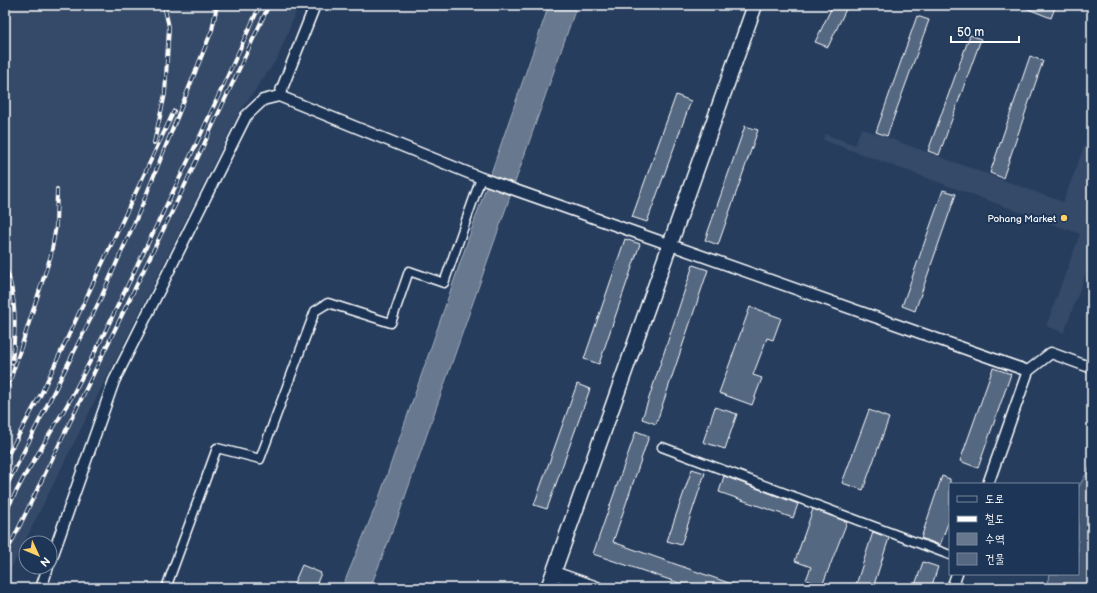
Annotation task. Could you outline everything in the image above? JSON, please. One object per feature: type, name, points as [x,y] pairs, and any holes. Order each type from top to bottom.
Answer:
[{"type":"highway","points":[[548,588],[755,5]]},
{"type":"main road","points":[[554,573],[598,588]]},
{"type":"street","points":[[279,96],[315,5]]},
{"type":"street","points":[[58,540],[114,381],[246,116],[263,100],[279,96],[517,192],[1028,371]]},
{"type":"street","points":[[166,588],[216,448],[260,459],[315,311],[328,303],[391,323],[409,271],[444,283],[480,178]]},
{"type":"street","points":[[988,483],[1028,371],[1051,353],[1092,368]]},
{"type":"street","points":[[662,447],[949,555]]},
{"type":"street","points":[[41,588],[45,575]]},
{"type":"street","points":[[952,588],[956,575]]},
{"type":"shaded area","points":[[5,5],[299,5],[277,59],[239,113],[28,535],[18,535],[18,555],[5,581]]},
{"type":"shaded area","name":"Pohang Market","points":[[1092,126],[1092,256],[1064,333],[1046,326],[1080,234],[823,140],[825,134],[855,145],[861,128],[1063,202]]},
{"type":"shaded area","points":[[1092,464],[1092,588],[1045,588],[1050,575],[1079,575],[1079,486]]},
{"type":"water","points":[[549,5],[577,5],[398,517],[370,588],[342,588],[379,498]]},
{"type":"building","points":[[833,5],[848,5],[828,47],[815,42]]},
{"type":"building","points":[[1018,5],[1056,5],[1051,18]]},
{"type":"building","points":[[917,16],[929,20],[887,136],[876,132]]},
{"type":"building","points":[[970,35],[981,39],[939,155],[928,151]]},
{"type":"building","points":[[1030,56],[1043,61],[1003,178],[990,173]]},
{"type":"building","points":[[676,95],[691,101],[647,222],[632,217]]},
{"type":"building","points":[[745,126],[758,130],[718,245],[705,240]]},
{"type":"building","points":[[943,190],[956,194],[915,311],[902,306]]},
{"type":"building","points":[[625,239],[640,244],[599,364],[584,359]]},
{"type":"building","points":[[693,265],[708,270],[656,424],[642,419]]},
{"type":"building","points":[[750,307],[781,318],[773,340],[767,338],[753,375],[762,378],[752,405],[719,393]]},
{"type":"building","points":[[993,368],[1011,374],[978,468],[960,461]]},
{"type":"building","points":[[577,384],[590,389],[547,509],[534,505]]},
{"type":"building","points":[[715,407],[737,414],[725,449],[703,442]]},
{"type":"building","points":[[869,410],[889,418],[863,490],[842,483]]},
{"type":"building","points":[[636,431],[649,436],[613,542],[743,588],[694,588],[593,554]]},
{"type":"building","points":[[692,469],[705,473],[681,545],[667,541]]},
{"type":"building","points":[[724,476],[798,504],[793,518],[719,492]]},
{"type":"building","points":[[942,476],[950,479],[949,521],[940,545],[921,538]]},
{"type":"building","points":[[813,509],[847,522],[822,586],[806,580],[811,567],[795,561]]},
{"type":"building","points":[[873,532],[889,538],[873,588],[855,588]]},
{"type":"building","points":[[923,562],[938,567],[931,588],[914,588]]},
{"type":"building","points":[[302,565],[321,573],[315,588],[292,588]]},
{"type":"railway","points":[[154,143],[165,94],[169,27],[164,5]]},
{"type":"railway","points":[[5,489],[100,300],[141,208],[212,30],[217,5]]},
{"type":"railway","points":[[5,513],[24,477],[70,400],[100,342],[201,134],[260,5]]},
{"type":"railway","points":[[5,556],[184,187],[269,5]]},
{"type":"railway","points":[[5,460],[41,394],[174,111]]},
{"type":"railway","points":[[10,381],[51,255],[56,226],[57,189]]},
{"type":"railway","points":[[5,265],[14,301],[15,326],[12,363]]},
{"type":"railway","points":[[5,397],[10,377]]},
{"type":"place","name":"Pohang Market","points":[[1064,218]]}]
